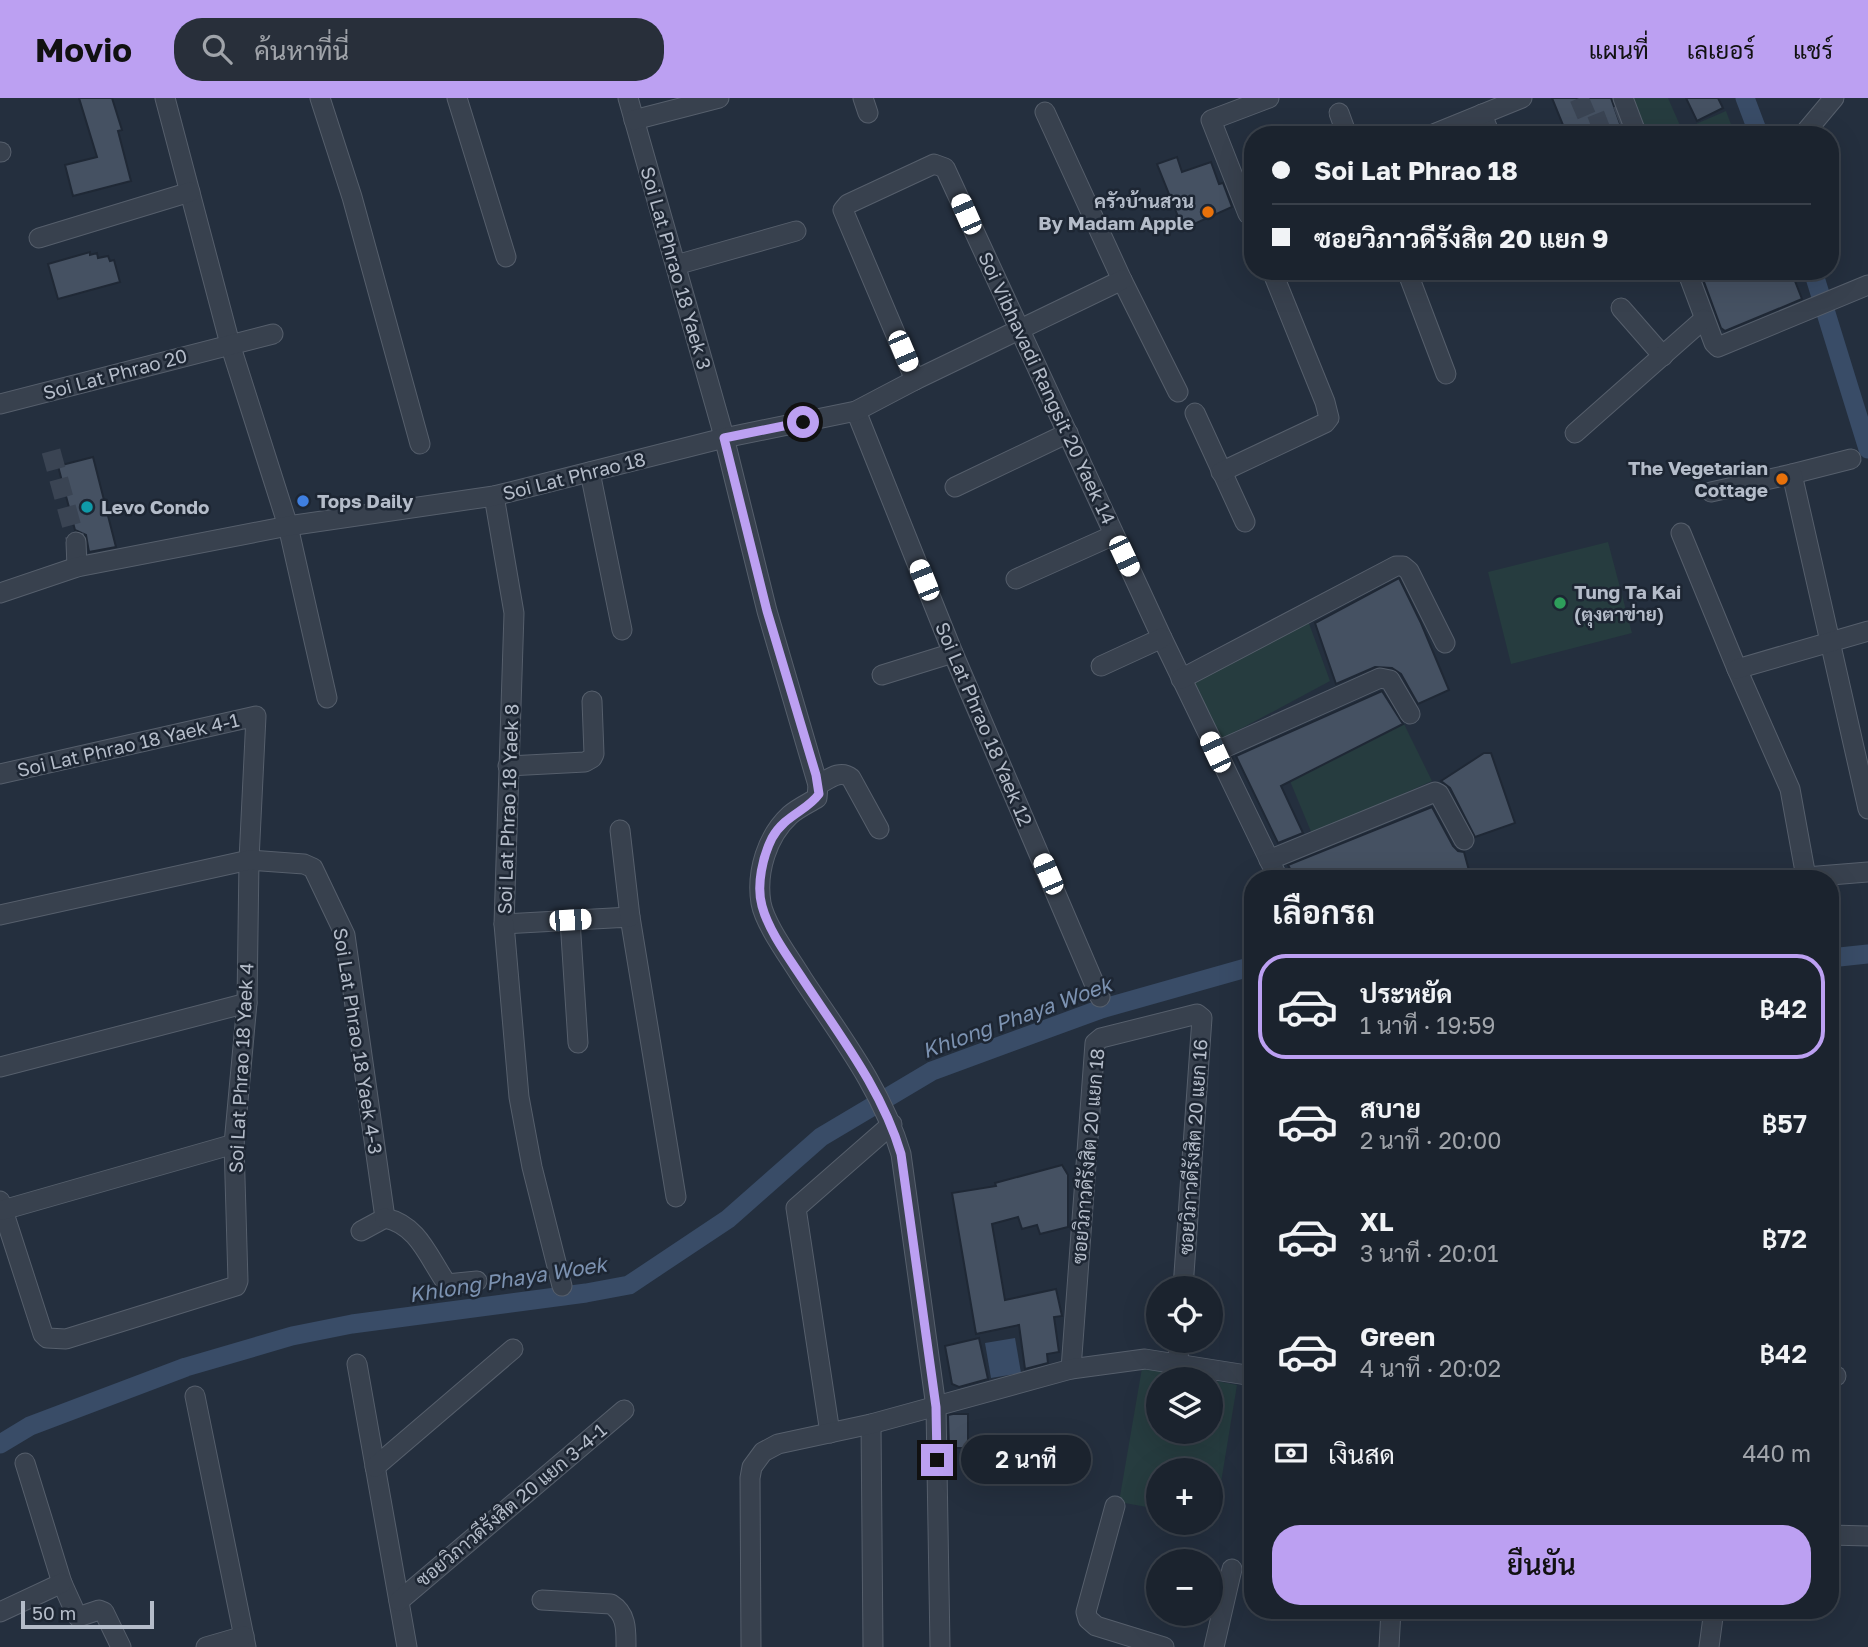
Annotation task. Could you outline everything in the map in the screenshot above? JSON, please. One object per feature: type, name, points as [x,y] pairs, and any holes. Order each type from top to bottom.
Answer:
[{"type":"street","points":[[164,98],[230,344],[288,526],[327,698]]},
{"type":"street","points":[[320,98],[352,197],[420,444]]},
{"type":"street","points":[[457,98],[506,257]]},
{"type":"street","name":"Soi Lat Phrao 18 Yaek 3","points":[[628,98],[724,438],[767,611],[818,785]]},
{"type":"street","points":[[634,120],[719,98]]},
{"type":"street","points":[[1244,200],[1211,120],[1269,98]]},
{"type":"street","points":[[1453,126],[1522,98]]},
{"type":"street","points":[[1811,126],[1834,98]]},
{"type":"street","points":[[1624,108],[1633,126]]},
{"type":"street","points":[[1045,112],[1122,280],[1178,392]]},
{"type":"street","points":[[1339,113],[1344,126]]},
{"type":"street","points":[[1482,114],[1487,126]]},
{"type":"street","name":"Soi Vibhavadi Rangsit 20 Yaek 14","points":[[915,380],[843,210],[848,204],[934,164],[945,167],[1215,752],[1274,870]]},
{"type":"street","points":[[39,238],[190,192]]},
{"type":"street","points":[[676,265],[796,231]]},
{"type":"street","name":"Soi Lat Phrao 18","points":[[0,593],[77,567],[288,526],[494,496],[724,438],[856,411],[1122,280]]},
{"type":"street","points":[[1221,472],[1325,423],[1329,418],[1276,280]]},
{"type":"street","points":[[1410,280],[1446,374]]},
{"type":"street","points":[[1690,280],[1714,343],[1721,347],[1868,285]]},
{"type":"street","points":[[1621,308],[1663,356]]},
{"type":"street","points":[[1575,433],[1704,319]]},
{"type":"street","name":"Soi Lat Phrao 20","points":[[0,404],[273,334]]},
{"type":"street","name":"Soi Lat Phrao 18 Yaek 12","points":[[856,411],[953,653],[1100,997]]},
{"type":"street","points":[[1195,413],[1245,522]]},
{"type":"street","points":[[955,487],[1068,433]]},
{"type":"street","points":[[1711,492],[1851,459]]},
{"type":"street","points":[[590,472],[622,630]]},
{"type":"street","points":[[1792,474],[1868,809]]},
{"type":"street","name":"Soi Lat Phrao 18 Yaek 8","points":[[494,496],[514,613],[505,924],[630,917]]},
{"type":"street","points":[[1681,533],[1790,789],[1805,870]]},
{"type":"street","points":[[1016,579],[1114,536]]},
{"type":"street","points":[[76,542],[77,567]]},
{"type":"street","points":[[1181,679],[1396,566],[1403,566],[1409,571],[1445,643]]},
{"type":"street","points":[[1737,669],[1868,631]]},
{"type":"street","points":[[1101,666],[1162,638]]},
{"type":"street","points":[[882,676],[953,653]]},
{"type":"street","points":[[1215,752],[1380,678],[1390,680],[1410,714]]},
{"type":"street","points":[[508,766],[585,762],[592,758],[592,701]]},
{"type":"street","name":"Soi Lat Phrao 18 Yaek 4-1","points":[[0,774],[257,716]]},
{"type":"street","name":"Soi Lat Phrao 18 Yaek 4","points":[[2,1205],[43,1334],[54,1340],[66,1339],[236,1286],[234,1144],[247,1003],[249,860],[257,716]]},
{"type":"street","points":[[879,829],[851,778],[846,774],[839,774],[818,785],[817,798],[790,816],[773,836],[762,870],[762,905],[780,943],[875,1090],[892,1124],[901,1154],[936,1407],[940,1647]]},
{"type":"street","points":[[1269,860],[1435,792],[1439,794],[1464,839]]},
{"type":"street","points":[[620,830],[630,917],[676,1197]]},
{"type":"street","name":"Soi Lat Phrao 18 Yaek 4-3","points":[[0,915],[249,860],[304,864],[313,868],[345,935],[385,1218]]},
{"type":"street","points":[[1839,875],[1868,873]]},
{"type":"street","points":[[570,920],[578,1043]]},
{"type":"street","points":[[505,924],[519,1097],[532,1167],[562,1286]]},
{"type":"street","points":[[0,1067],[247,1003]]},
{"type":"street","name":"ซอยวิภาวดีรังสิต 20 แยก 16","points":[[1184,1276],[1202,1017],[1191,1015]]},
{"type":"street","name":"ซอยวิภาวดีรังสิต 20 แยก 18","points":[[1071,1370],[1095,1043],[1101,1038],[1191,1015]]},
{"type":"street","points":[[830,1433],[796,1208],[892,1124]]},
{"type":"street","points":[[2,1205],[234,1144]]},
{"type":"street","points":[[361,1231],[385,1218],[396,1220],[418,1240],[447,1284],[477,1281]]},
{"type":"street","points":[[375,1467],[513,1349]]},
{"type":"street","points":[[1178,1353],[1178,1363]]},
{"type":"street","points":[[751,1647],[750,1478],[752,1467],[763,1452],[778,1444],[871,1424],[1071,1370],[1145,1359],[1244,1374]]},
{"type":"street","name":"ซอยวิภาวดีรังสิต 20 แยก 3-4-1","points":[[357,1364],[407,1647]]},
{"type":"street","points":[[195,1396],[245,1641],[206,1647]]},
{"type":"street","name":"ซอยวิภาวดีรังสิต 20 แยก 3-4-1","points":[[399,1601],[624,1410]]},
{"type":"street","points":[[871,1424],[873,1647]]},
{"type":"street","points":[[25,1464],[62,1583],[78,1617],[99,1609],[104,1612],[121,1647]]},
{"type":"street","points":[[1115,1506],[1086,1612],[1088,1619],[1096,1626],[1164,1647]]},
{"type":"street","points":[[1839,1535],[1868,1536]]},
{"type":"street","points":[[1214,1647],[1231,1569]]},
{"type":"street","points":[[0,1612],[62,1583]]},
{"type":"street","points":[[542,1600],[611,1604],[619,1609],[624,1619],[626,1647]]},
{"type":"street","points":[[1389,1647],[1391,1619]]},
{"type":"street","points":[[1709,1647],[1712,1619]]},
{"type":"green space","points":[[1628,98],[1668,98],[1680,126],[1639,126]]},
{"type":"green space","points":[[1726,111],[1732,126],[1691,126]]},
{"type":"green space","name":"Tung Ta Kai (ตุงตาข่าย)","points":[[1608,542],[1632,633],[1511,664],[1488,572]]},
{"type":"green space","points":[[1307,618],[1330,681],[1220,740],[1189,681]]},
{"type":"green space","points":[[1404,724],[1432,781],[1312,834],[1290,781]]},
{"type":"green space","points":[[1142,1368],[1146,1369],[1146,1444],[1223,1444],[1223,1382],[1237,1385],[1223,1470],[1223,1458],[1146,1458],[1146,1507],[1119,1502]]},
{"type":"water","points":[[1015,1338],[1021,1373],[991,1378],[985,1343]]},
{"type":"building","points":[[79,98],[112,98],[122,130],[118,131],[131,181],[73,196],[65,165],[97,157]]},
{"type":"building","points":[[1552,98],[1611,98],[1621,126],[1563,126]]},
{"type":"building","points":[[1686,98],[1718,98],[1723,108],[1697,121]]},
{"type":"building","points":[[1177,157],[1182,172],[1211,162],[1232,207],[1183,229],[1157,164]]},
{"type":"building","points":[[90,252],[90,255],[97,253],[98,258],[108,256],[110,261],[114,260],[120,282],[58,299],[48,264]]},
{"type":"building","points":[[1703,280],[1795,280],[1802,299],[1725,331],[1721,328]]},
{"type":"building","name":"Levo Condo","points":[[93,457],[116,547],[89,552],[86,535],[75,530],[58,466]]},
{"type":"building","points":[[1399,578],[1449,690],[1418,704],[1401,674],[1392,668],[1375,667],[1336,684],[1315,623]]},
{"type":"building","points":[[1382,691],[1403,724],[1281,786],[1303,833],[1278,843],[1236,756]]},
{"type":"building","points":[[1484,753],[1491,753],[1515,823],[1475,837],[1450,788],[1441,781]]},
{"type":"building","points":[[1432,807],[1453,846],[1464,852],[1469,870],[1291,870],[1288,865]]},
{"type":"building","points":[[1062,1165],[1068,1175],[1068,1227],[1040,1234],[1037,1225],[1022,1229],[1018,1217],[992,1224],[1005,1300],[1056,1289],[1062,1316],[1054,1317],[1059,1352],[1047,1354],[1048,1363],[1025,1369],[1019,1325],[976,1334],[952,1193],[996,1186],[995,1183]]},
{"type":"building","points":[[979,1338],[988,1379],[959,1387],[952,1384],[945,1346]]},
{"type":"building","points":[[968,1414],[968,1448],[949,1448],[948,1415]]},
{"type":"waterway","points":[[1745,98],[1756,126]]},
{"type":"waterway","points":[[1816,280],[1868,449]]},
{"type":"waterway","name":"Khlong Phaya Woek","points":[[1839,957],[1868,954]]},
{"type":"waterway","name":"Khlong Phaya Woek","points":[[0,1444],[30,1426],[186,1367],[292,1336],[352,1324],[629,1285],[728,1219],[821,1137],[932,1071],[1101,1009],[1244,969]]},
{"type":"tunnel","points":[[1579,98],[1591,126],[1622,114]]},
{"type":"tunnel","points":[[51,451],[76,542]]},
{"type":"place","name":"ครัวบ้านสวน By Madam Apple","points":[[1208,212]]},
{"type":"place","name":"The Vegetarian Cottage","points":[[1782,479]]},
{"type":"place","name":"Tops Daily","points":[[303,501]]},
{"type":"place","name":"Levo Condo","points":[[87,507]]},
{"type":"place","name":"Tung Ta Kai (ตุงตาข่าย)","points":[[1560,603]]},
{"type":"route","points":[[803,422],[724,438],[767,611],[816,775],[819,794],[790,816],[773,836],[764,858],[760,882],[762,905],[780,943],[875,1090],[892,1124],[901,1154],[936,1407],[937,1460]]}]
